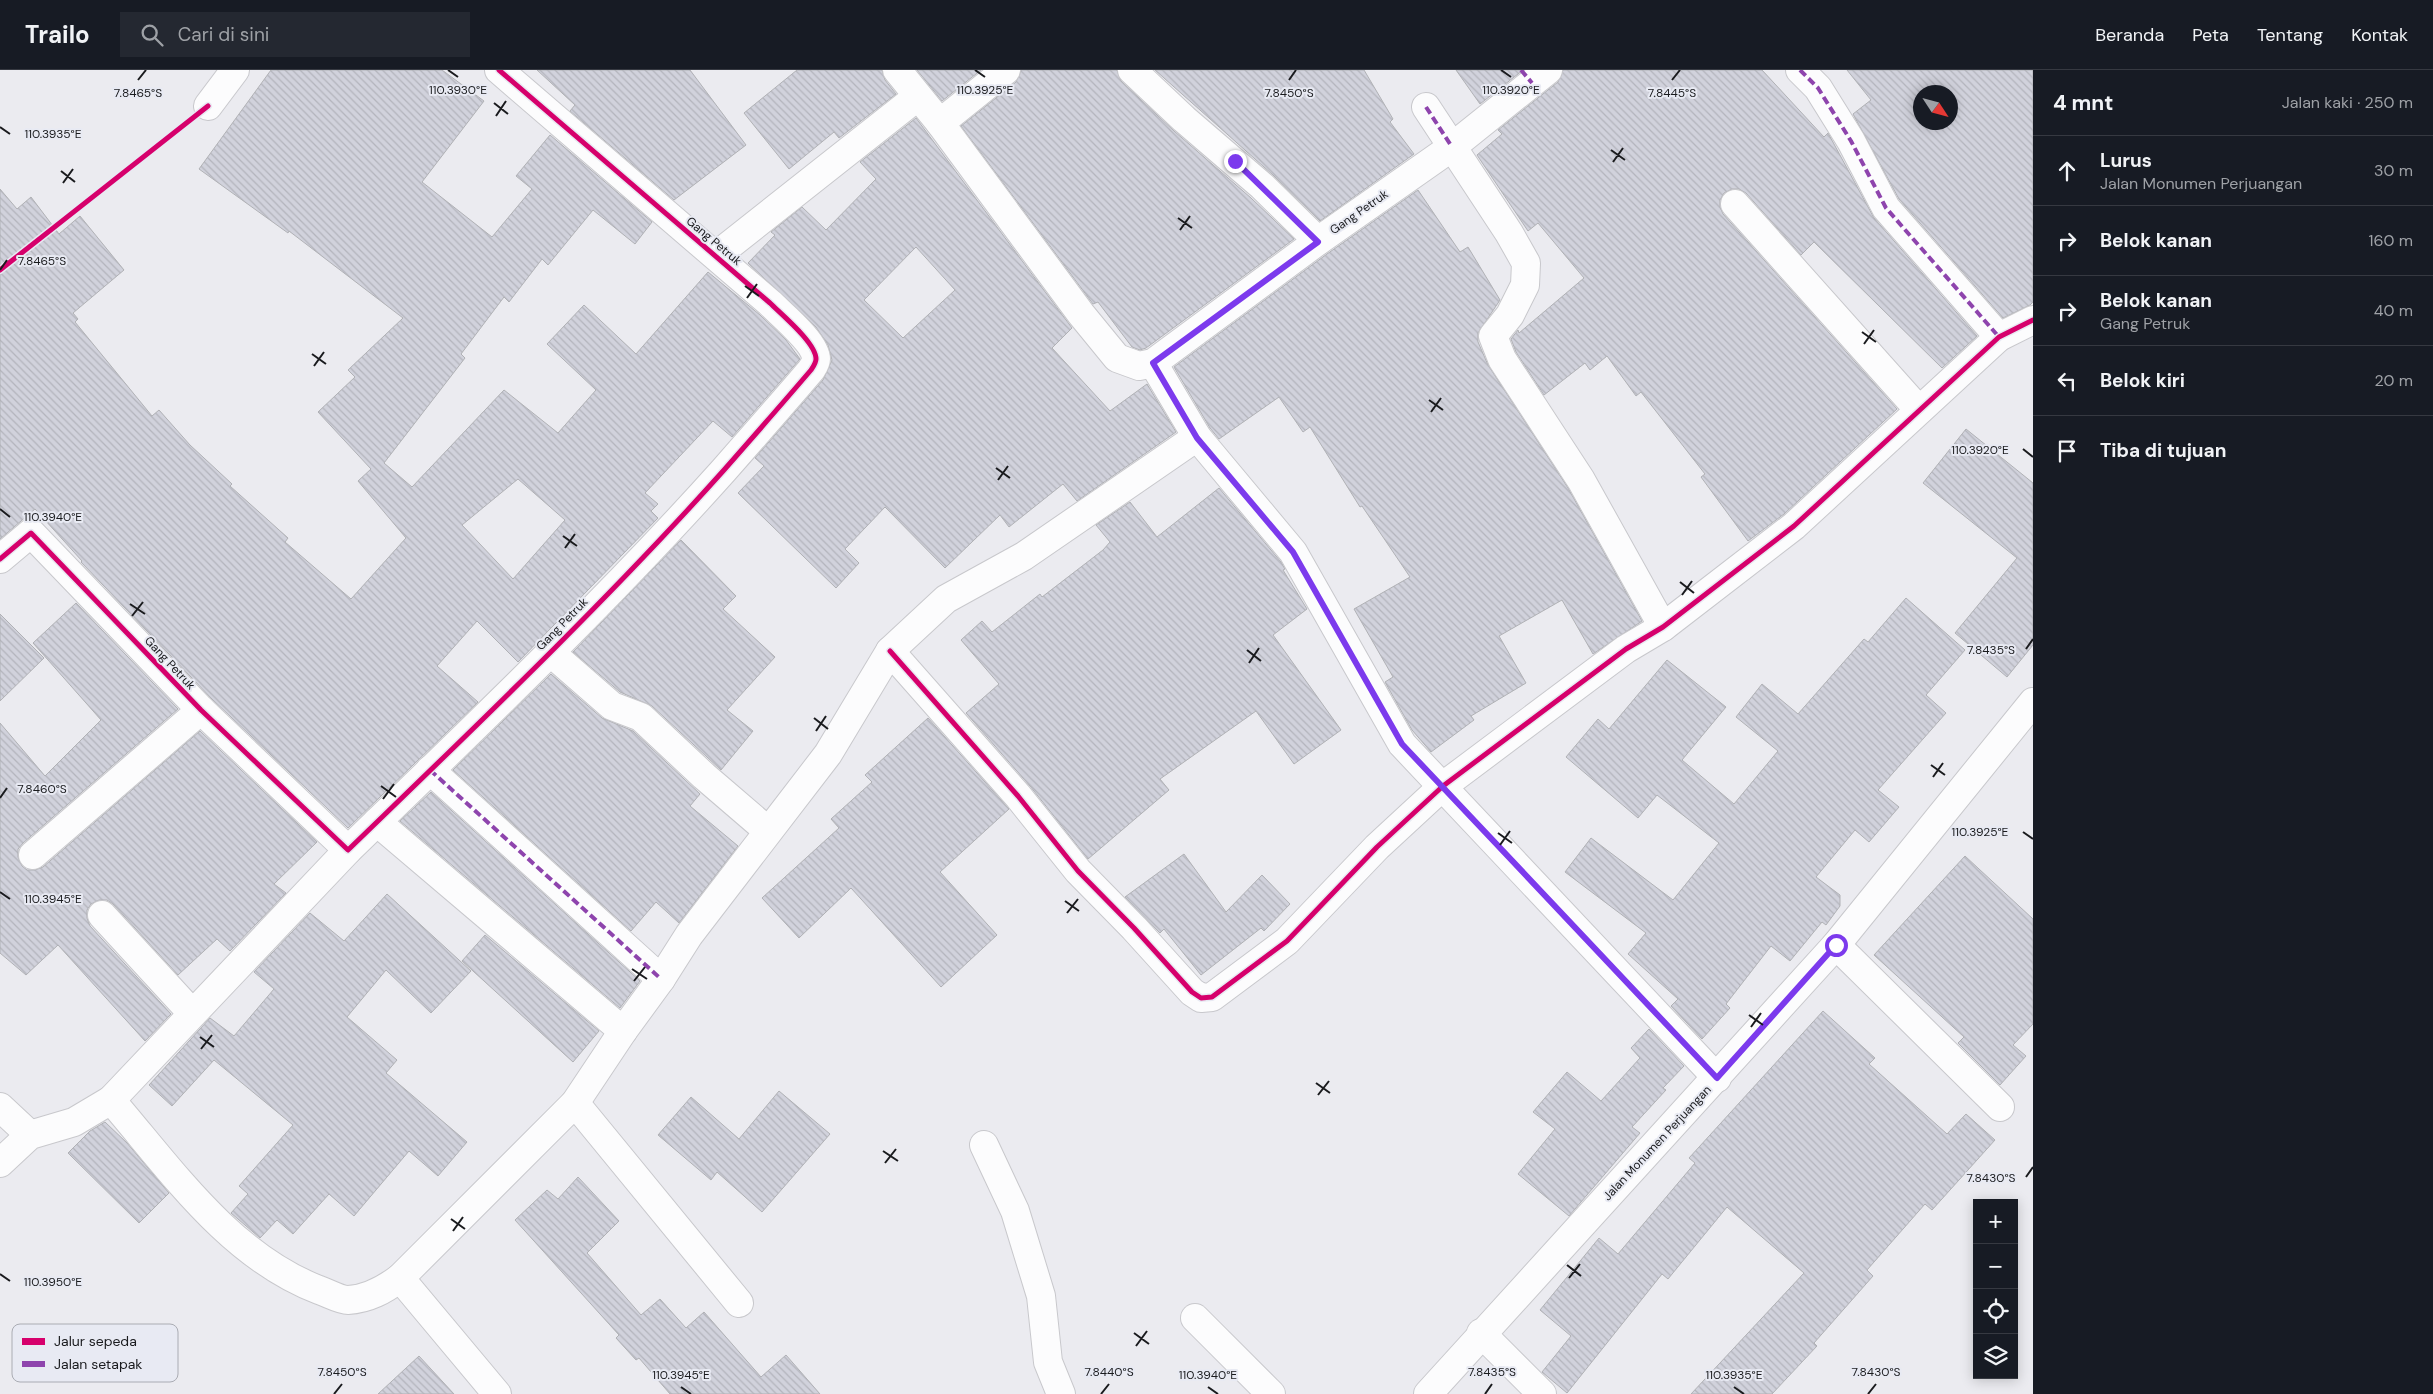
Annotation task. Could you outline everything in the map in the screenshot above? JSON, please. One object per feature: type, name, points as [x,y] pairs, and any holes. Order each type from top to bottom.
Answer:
[{"type":"street","points":[[208,106],[235,70]]},
{"type":"street","name":"Gang Petruk","points":[[0,559],[31,533],[201,710],[348,850],[430,770],[550,652],[723,471],[811,370],[816,361],[815,352],[803,336],[717,255],[632,186],[591,148],[498,70]]},
{"type":"street","points":[[897,70],[940,124],[1011,222],[1118,358],[1139,366],[1153,363],[1197,438],[1293,552],[1402,744],[1717,1078]]},
{"type":"street","points":[[940,124],[1006,70]]},
{"type":"street","points":[[1132,70],[1184,119],[1262,186],[1318,242]]},
{"type":"street","points":[[1800,70],[1818,88],[1851,142],[1886,208],[1999,337]]},
{"type":"street","name":"Gang Petruk","points":[[1153,363],[1452,147],[1534,74]]},
{"type":"street","points":[[717,255],[917,97]]},
{"type":"street","points":[[1426,107],[1509,233],[1526,263],[1525,285],[1510,315],[1493,336],[1502,358],[1581,480],[1663,627]]},
{"type":"street","points":[[1735,204],[1919,410]]},
{"type":"street","points":[[890,651],[1018,796],[1078,871],[1134,928],[1192,992],[1201,998],[1212,998],[1287,942],[1377,847],[1443,786],[1626,649],[1663,627],[1794,526],[1999,337],[2033,320]]},
{"type":"street","points":[[111,1100],[195,1198],[246,1248],[294,1280],[346,1300],[378,1293],[400,1278],[575,1103],[623,1030],[661,979],[689,935],[828,754],[890,651],[946,599],[1024,556],[1197,438]]},
{"type":"street","points":[[550,652],[612,706],[642,717],[704,776],[768,831]]},
{"type":"street","name":"Jalan Monumen Perjuangan","points":[[1428,1394],[1481,1333],[1717,1078],[1836,945],[2033,702]]},
{"type":"street","points":[[32,855],[201,710]]},
{"type":"street","points":[[430,770],[661,979]]},
{"type":"street","points":[[377,822],[623,1030]]},
{"type":"street","points":[[0,1163],[30,1135],[74,1122],[111,1100],[348,850]]},
{"type":"street","points":[[102,915],[192,1014]]},
{"type":"street","points":[[1836,945],[2000,1107]]},
{"type":"street","points":[[575,1103],[739,1303]]},
{"type":"street","points":[[0,1107],[30,1135]]},
{"type":"street","points":[[984,1145],[1015,1211],[1042,1296],[1048,1362],[1061,1394]]},
{"type":"street","points":[[400,1278],[497,1394]]},
{"type":"street","points":[[1195,1318],[1271,1394]]},
{"type":"street","points":[[1481,1333],[1542,1394]]},
{"type":"building","points":[[271,70],[442,70],[484,101],[422,182],[492,237],[532,189],[516,176],[550,135],[652,222],[635,244],[593,210],[548,265],[542,259],[509,302],[504,297],[461,354],[465,358],[384,463],[412,487],[504,390],[558,433],[596,390],[547,344],[584,305],[636,354],[708,272],[760,315],[786,340],[800,359],[732,437],[713,421],[645,493],[658,504],[651,511],[658,518],[518,662],[477,621],[437,666],[478,702],[348,828],[212,699],[81,562],[35,509],[0,539],[0,189],[17,209],[31,197],[59,234],[80,216],[124,270],[73,313],[78,319],[75,322],[152,416],[159,410],[190,445],[232,484],[230,486],[288,538],[285,542],[351,599],[406,538],[358,481],[371,469],[318,412],[355,377],[348,370],[403,318],[289,231],[288,233],[199,169]],"holes":[[[518,479],[565,520],[513,579],[462,525]]]},
{"type":"building","points":[[537,70],[690,70],[746,145],[674,200],[570,111],[575,105]]},
{"type":"building","points":[[797,70],[882,70],[885,80],[896,94],[839,138],[834,132],[789,169],[744,113]]},
{"type":"building","points":[[917,70],[981,70],[942,101]]},
{"type":"building","points":[[1021,70],[1117,70],[1121,81],[1294,239],[1146,348],[1140,350],[1132,347],[1098,302],[1093,304],[961,126],[1016,82]]},
{"type":"building","points":[[1155,70],[1364,70],[1393,119],[1390,122],[1414,154],[1320,221],[1273,175]]},
{"type":"building","points":[[1456,70],[1523,70],[1480,104]]},
{"type":"building","points":[[1563,70],[1762,70],[1824,137],[1828,133],[1874,218],[1977,336],[1942,368],[1814,242],[1801,255],[1746,193],[1739,189],[1732,189],[1724,193],[1720,200],[1723,214],[1897,409],[1784,514],[1748,541],[1701,477],[1705,474],[1641,392],[1636,396],[1607,356],[1590,370],[1585,363],[1544,395],[1516,352],[1511,339],[1518,330],[1519,333],[1584,278],[1538,223],[1528,231],[1477,155],[1502,134],[1498,130],[1558,82]]},
{"type":"building","points":[[1847,70],[2033,70],[2033,302],[2030,305],[2003,318],[1899,199],[1853,114],[1871,100]]},
{"type":"building","points":[[916,118],[1072,328],[1052,348],[1110,411],[1147,384],[1176,432],[1077,501],[1063,484],[1009,527],[1000,515],[945,568],[885,507],[845,549],[859,563],[836,588],[738,493],[764,466],[755,458],[823,380],[832,360],[828,345],[816,327],[748,263],[775,235],[771,232],[802,207],[826,230],[876,179],[860,162]],"holes":[[[916,247],[955,290],[903,338],[864,300]]]},
{"type":"building","points":[[1418,190],[1460,252],[1468,247],[1500,300],[1478,333],[1478,342],[1488,365],[1568,488],[1642,621],[1593,654],[1562,600],[1499,636],[1526,683],[1471,716],[1474,720],[1431,752],[1412,730],[1385,682],[1393,677],[1354,609],[1410,577],[1362,506],[1360,507],[1310,427],[1303,432],[1279,397],[1219,439],[1210,428],[1174,367],[1327,254]]},
{"type":"building","points":[[1966,429],[2033,483],[2033,645],[2007,677],[1955,633],[2017,558],[1923,483]]},
{"type":"building","points":[[1219,488],[1281,562],[1285,569],[1283,570],[1307,609],[1273,635],[1341,730],[1294,764],[1256,711],[1160,779],[1169,790],[1088,859],[1030,786],[966,713],[999,684],[961,640],[982,621],[992,632],[1040,594],[1042,597],[1103,550],[1110,542],[1096,525],[1130,502],[1157,537]]},
{"type":"building","points":[[681,540],[736,596],[723,609],[775,657],[727,710],[753,731],[721,770],[652,706],[620,692],[573,652]]},
{"type":"building","points":[[1906,598],[1965,650],[1926,695],[1946,713],[1878,790],[1899,807],[1869,842],[1855,830],[1816,877],[1840,895],[1840,906],[1826,925],[1822,922],[1790,961],[1771,946],[1726,1004],[1730,1008],[1702,1039],[1671,1006],[1678,999],[1628,954],[1646,933],[1565,872],[1591,838],[1673,900],[1719,843],[1657,795],[1638,818],[1566,757],[1598,719],[1609,729],[1667,660],[1726,707],[1682,760],[1734,804],[1778,751],[1736,717],[1762,684],[1798,714],[1864,639],[1868,642]]},
{"type":"building","points":[[76,603],[178,709],[23,843],[18,849],[18,857],[22,866],[27,870],[43,867],[200,731],[317,842],[274,884],[286,893],[230,951],[217,939],[178,975],[113,904],[107,900],[99,900],[91,904],[87,910],[90,926],[171,1014],[145,1041],[58,945],[26,975],[0,953],[0,723],[45,776],[101,720],[33,643]]},
{"type":"building","points":[[0,614],[44,658],[0,701]]},
{"type":"building","points":[[551,674],[602,718],[633,731],[700,794],[690,806],[738,846],[679,923],[656,902],[631,931],[453,770]]},
{"type":"building","points":[[928,718],[1009,809],[940,872],[997,935],[941,987],[851,888],[799,938],[762,898],[839,828],[831,819],[872,782],[865,775]]},
{"type":"building","points":[[431,792],[640,981],[620,1008],[400,821]]},
{"type":"building","points":[[1184,854],[1226,912],[1262,875],[1290,904],[1264,931],[1261,928],[1201,975],[1164,929],[1160,933],[1125,897]]},
{"type":"building","points":[[1965,856],[2033,919],[2033,1024],[2013,1045],[2026,1056],[2000,1085],[1958,1043],[1964,1037],[1874,955]]},
{"type":"building","points":[[387,894],[471,971],[431,1013],[386,970],[347,1017],[397,1060],[386,1073],[467,1142],[438,1176],[409,1151],[354,1216],[329,1194],[293,1234],[277,1220],[260,1238],[231,1213],[248,1194],[239,1186],[293,1125],[214,1060],[172,1106],[149,1085],[210,1018],[234,1036],[274,989],[254,972],[310,913],[344,941]]},
{"type":"building","points":[[485,935],[599,1031],[573,1062],[462,961]]},
{"type":"building","points":[[1823,1011],[1875,1058],[1869,1064],[1947,1134],[1966,1114],[1995,1140],[1932,1210],[1925,1204],[1867,1270],[1873,1276],[1814,1343],[1817,1346],[1772,1394],[1691,1394],[1804,1273],[1727,1207],[1668,1279],[1662,1274],[1567,1393],[1542,1372],[1571,1336],[1540,1310],[1599,1238],[1618,1254],[1695,1163],[1689,1158]]},
{"type":"building","points":[[1649,1029],[1684,1066],[1663,1088],[1666,1090],[1632,1127],[1640,1133],[1569,1216],[1518,1174],[1555,1129],[1533,1112],[1567,1072],[1601,1101],[1640,1058],[1631,1048]]},
{"type":"building","points":[[779,1091],[830,1134],[762,1212],[717,1172],[711,1180],[658,1135],[691,1097],[739,1139]]},
{"type":"building","points":[[105,1122],[127,1143],[169,1193],[139,1223],[68,1153],[90,1131]]},
{"type":"building","points":[[578,1177],[619,1221],[587,1253],[641,1315],[660,1299],[686,1328],[704,1312],[761,1377],[786,1355],[820,1394],[670,1394],[639,1358],[636,1360],[616,1338],[619,1335],[515,1220],[547,1190],[558,1199]]},
{"type":"building","points":[[419,1356],[454,1394],[378,1394]]},
{"type":"marked path","points":[[1521,70],[1532,83]]},
{"type":"marked path","points":[[1800,70],[1818,88],[1851,141],[1886,208],[1999,337]]},
{"type":"marked path","points":[[1426,107],[1452,147]]},
{"type":"marked path","points":[[430,770],[661,979]]},
{"type":"cycle path","points":[[0,559],[31,533],[201,710],[348,850],[492,710],[679,519],[811,370],[816,359],[815,352],[805,337],[770,303],[499,70]]},
{"type":"cycle path","points":[[0,270],[208,106]]},
{"type":"cycle path","points":[[890,651],[1018,796],[1078,871],[1134,928],[1192,992],[1201,998],[1212,997],[1287,941],[1377,847],[1443,786],[1626,649],[1663,627],[1794,526],[1999,337],[2033,320]]},
{"type":"route","points":[[1235,161],[1318,242],[1153,363],[1197,438],[1293,552],[1402,744],[1717,1078],[1836,945]]}]
